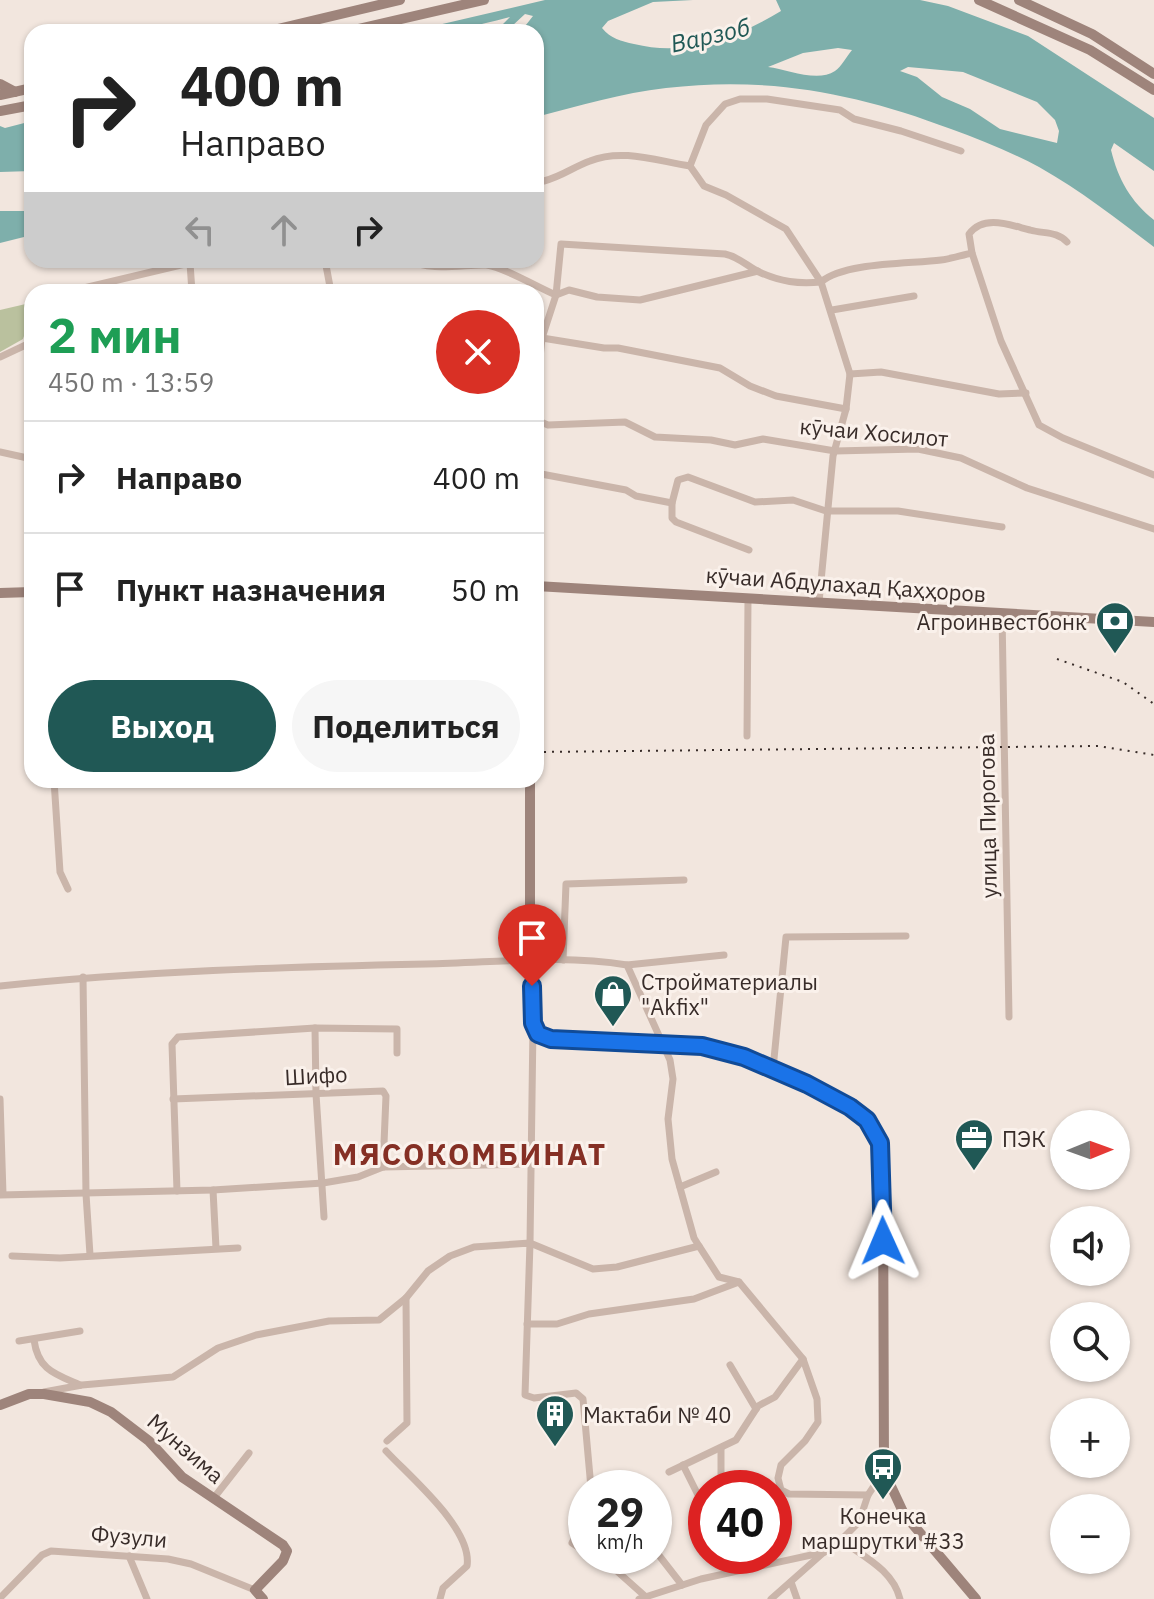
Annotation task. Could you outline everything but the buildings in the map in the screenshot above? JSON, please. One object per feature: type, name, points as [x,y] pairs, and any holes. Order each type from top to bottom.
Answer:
[{"type":"street","points":[[308,24],[400,0]]},
{"type":"street","points":[[380,24],[484,0]]},
{"type":"street","points":[[979,0],[1090,50],[1154,90]]},
{"type":"street","points":[[1019,0],[1092,34],[1154,74]]},
{"type":"street","points":[[0,84],[15,92]]},
{"type":"street","points":[[0,95],[24,90]]},
{"type":"street","points":[[690,166],[706,125],[725,104],[740,99],[767,99],[840,110],[854,119],[961,151]]},
{"type":"street","points":[[0,111],[24,106]]},
{"type":"street","points":[[544,181],[562,176],[589,161],[614,154],[690,166],[704,186],[786,229],[821,282],[850,374],[826,511],[819,602]]},
{"type":"street","points":[[1067,242],[1061,236],[991,222],[975,226],[969,234],[972,253],[1001,341],[1039,425],[1154,475]]},
{"type":"street","points":[[544,325],[556,295],[561,244],[725,254],[736,256],[758,271],[795,284],[821,282],[859,269],[942,260],[972,253]]},
{"type":"street","points":[[101,284],[169,268]]},
{"type":"street","points":[[496,268],[532,284]]},
{"type":"street","points":[[544,290],[556,295],[569,290],[597,297],[640,300],[758,271]]},
{"type":"street","points":[[832,310],[914,296]]},
{"type":"street","points":[[544,339],[702,363],[720,368],[750,386],[776,396],[846,409]]},
{"type":"street","points":[[0,357],[24,346]]},
{"type":"street","points":[[850,374],[881,372],[999,394],[1026,393]]},
{"type":"street","name":"кӯчаи Хосилот","points":[[544,423],[625,422],[647,434],[666,438],[711,440],[735,445],[748,440],[769,440],[835,451],[904,448],[947,455],[976,464],[1027,488],[1154,529]]},
{"type":"street","points":[[0,452],[24,457]]},
{"type":"street","points":[[544,475],[626,490],[636,496],[672,503]]},
{"type":"street","points":[[749,550],[676,522],[672,518],[672,503],[678,480],[688,477],[755,502],[793,500],[826,511],[898,511],[1002,527]]},
{"type":"street","name":"кӯчаи Абдулаҳад Қаҳҳоров","points":[[544,586],[1154,622]]},
{"type":"street","points":[[0,593],[24,592]]},
{"type":"street","points":[[747,736],[748,598]]},
{"type":"street","name":"улица Пирогова","points":[[1002,614],[1009,1017]]},
{"type":"street","points":[[55,788],[60,872],[68,889]]},
{"type":"street","points":[[530,788],[532,1164],[525,1395],[534,1398],[576,1393],[583,1399],[589,1470]]},
{"type":"street","points":[[563,960],[566,884],[684,880]]},
{"type":"street","points":[[773,1069],[786,937],[906,936]]},
{"type":"street","points":[[0,986],[83,977],[258,968],[563,960],[627,965],[724,955]]},
{"type":"street","points":[[627,965],[664,1045],[673,1079],[668,1119],[672,1159],[694,1238],[719,1277],[739,1282],[803,1359],[817,1399],[818,1422],[780,1470]]},
{"type":"street","points":[[83,977],[86,1194],[90,1255]]},
{"type":"street","points":[[533,1023],[538,1034],[551,1039],[702,1046],[744,1057],[850,1107],[867,1120],[880,1143],[883,1174],[884,1471],[904,1514],[976,1599]]},
{"type":"street","points":[[177,1191],[172,1044],[178,1037],[315,1028],[397,1029],[397,1053]]},
{"type":"street","points":[[315,1028],[324,1217]]},
{"type":"street","name":"Шифо","points":[[173,1099],[380,1090],[385,1093],[383,1167]]},
{"type":"street","points":[[0,1099],[2,1194],[213,1190],[323,1183],[358,1177],[383,1167],[532,1164]]},
{"type":"street","points":[[680,1187],[716,1172]]},
{"type":"street","points":[[213,1190],[216,1248]]},
{"type":"street","points":[[29,1394],[82,1385],[173,1377],[218,1348],[256,1335],[329,1321],[379,1320],[406,1298],[428,1271],[450,1256],[474,1247],[530,1243],[593,1269],[617,1267],[699,1246]]},
{"type":"street","points":[[12,1256],[60,1258],[238,1248]]},
{"type":"street","points":[[527,1324],[557,1324],[589,1314],[694,1299],[739,1282]]},
{"type":"street","points":[[387,1441],[407,1423],[406,1298]]},
{"type":"street","points":[[19,1341],[80,1331]]},
{"type":"street","points":[[34,1340],[36,1357],[51,1372],[82,1385]]},
{"type":"street","points":[[672,1470],[721,1449],[741,1435],[756,1409],[775,1397],[803,1359]]},
{"type":"street","points":[[730,1365],[756,1409]]},
{"type":"street","name":"Мунзима","points":[[0,1405],[29,1394],[68,1396],[111,1412],[149,1441],[182,1477],[283,1545],[287,1551],[283,1561],[255,1590]]},
{"type":"street","points":[[721,1449],[721,1470]]},
{"type":"street","points":[[386,1451],[458,1529],[467,1553],[467,1566],[443,1588],[440,1599]]},
{"type":"street","points":[[213,1499],[249,1453]]},
{"type":"street","points":[[683,1465],[688,1475]]},
{"type":"street","points":[[771,1599],[859,1522],[868,1495],[884,1471]]},
{"type":"street","points":[[792,1494],[868,1495]]},
{"type":"street","points":[[859,1522],[904,1514]]},
{"type":"street","points":[[841,1540],[888,1574],[900,1599]]},
{"type":"street","name":"Фузули","points":[[0,1598],[42,1555],[51,1551],[191,1564],[255,1590],[263,1599]]},
{"type":"street","points":[[619,1574],[642,1598],[682,1585],[825,1552]]},
{"type":"street","points":[[129,1556],[147,1599]]},
{"type":"street","points":[[672,1572],[682,1585]]},
{"type":"street","points":[[791,1582],[797,1599]]},
{"type":"green space","points":[[24,304],[23,339],[0,352],[0,310]]},
{"type":"water","points":[[545,0],[693,0],[653,2],[608,21],[602,28],[625,42],[673,48],[710,42],[746,29],[781,11],[776,0],[920,0],[948,6],[1028,36],[1154,118],[1154,171],[1114,143],[1111,150],[1126,189],[1154,220],[1154,247],[1084,195],[996,146],[916,116],[846,97],[776,86],[704,85],[633,93],[544,115],[544,24],[527,24],[533,16],[525,14],[514,24],[503,24],[510,17],[484,24],[442,24]],"holes":[[[838,48],[852,50],[837,69],[820,76],[768,67],[803,53]],[[908,67],[963,72],[1037,102],[1055,120],[1059,131],[1057,143],[1000,129],[970,109],[942,97],[917,77],[900,71]]]},
{"type":"water","points":[[24,123],[24,171],[0,172],[0,126],[5,128]]},
{"type":"water","points":[[0,211],[24,211],[24,237],[0,243]]},
{"type":"railway","points":[[1057,659],[1123,682],[1154,704]]},
{"type":"railway","points":[[544,752],[1098,746],[1154,755]]},
{"type":"place","name":"Агроинвестбонк","points":[[1115,655]]},
{"type":"place","name":"Стройматериалы \"Akfix\"","points":[[613,1028]]},
{"type":"place","name":"ПЭК","points":[[974,1172]]},
{"type":"place","name":"Мактаби № 40","points":[[555,1448]]},
{"type":"place","name":"Конечка маршрутки #33","points":[[883,1501]]},
{"type":"district","name":"МЯСОКОМБИНАТ","points":[[470,1153]]},
{"type":"route","points":[[532,986],[533,1023],[538,1034],[551,1039],[702,1046],[744,1057],[807,1084],[850,1107],[867,1120],[880,1143],[883,1241]]},
{"type":"water label","name":"Варзоб","points":[[710,35]]}]
